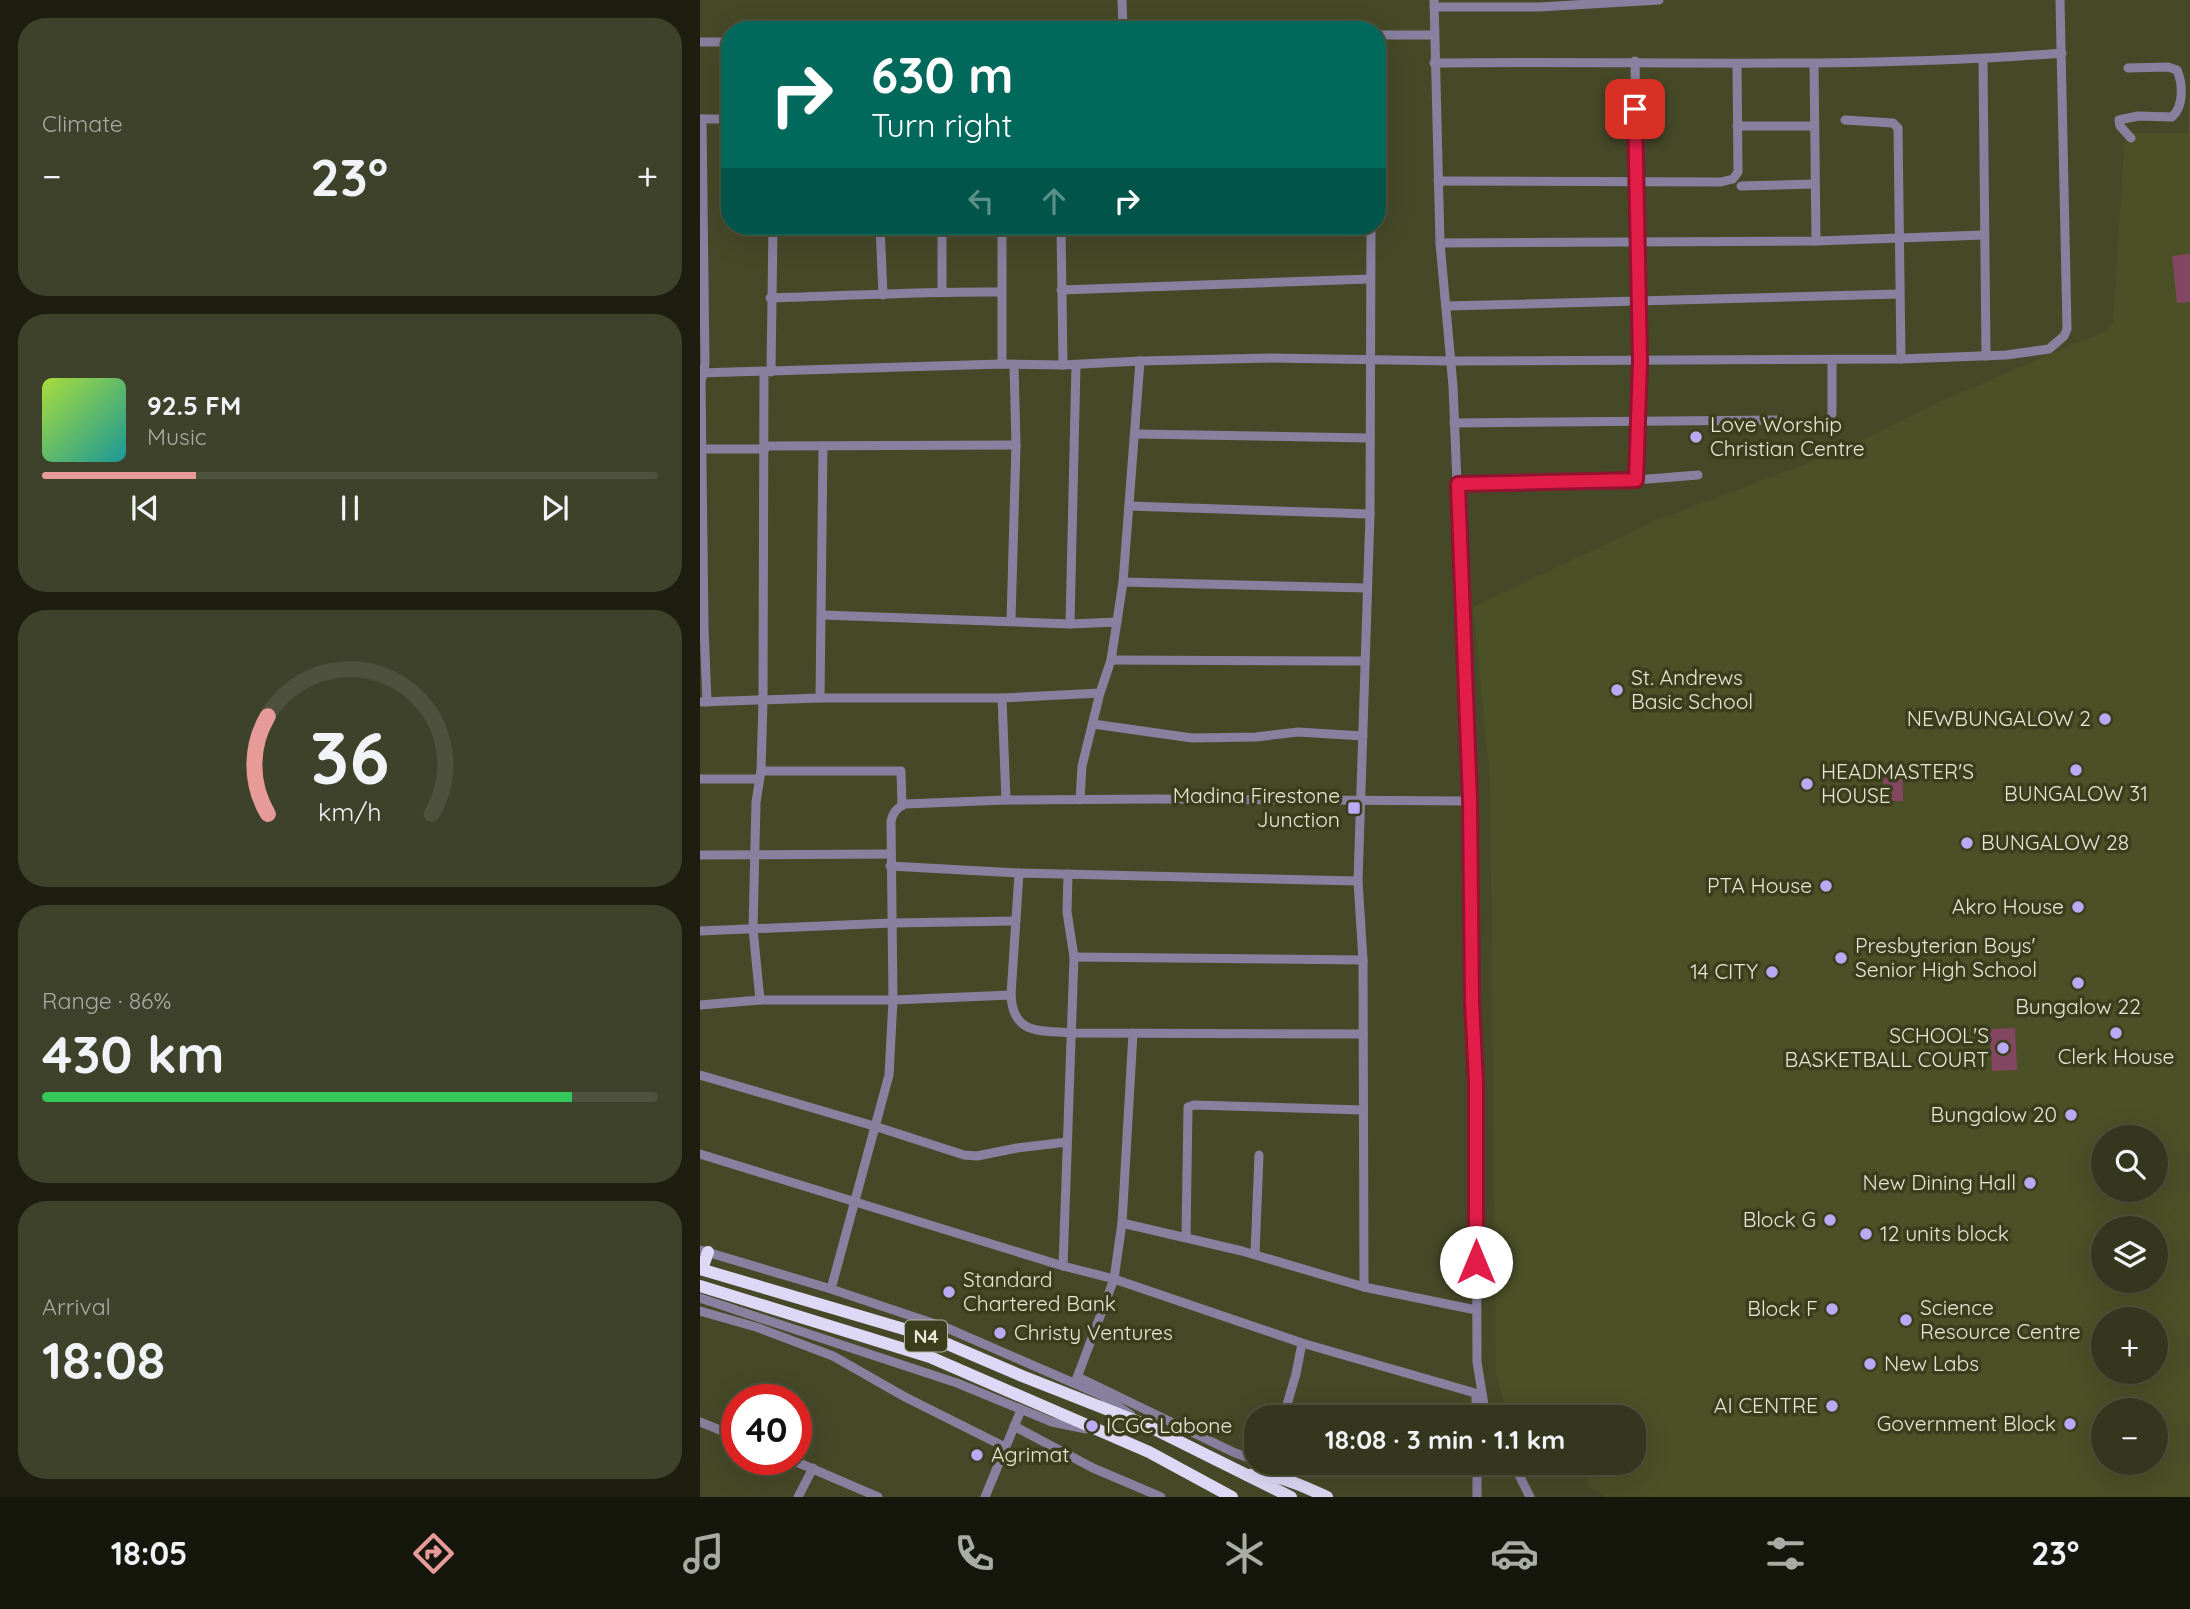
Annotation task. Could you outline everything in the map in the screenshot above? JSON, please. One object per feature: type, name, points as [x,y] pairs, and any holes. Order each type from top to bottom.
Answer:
[{"type":"highway","points":[[701,1269],[704,1251]]},
{"type":"highway","name":"N4","points":[[701,1269],[931,1337],[1144,1424],[1291,1497]]},
{"type":"highway","name":"N4","points":[[700,1291],[930,1357],[1149,1452],[1232,1497]]},
{"type":"highway","points":[[1268,1475],[1327,1497]]},
{"type":"street","points":[[1122,0],[1123,21]]},
{"type":"street","points":[[1478,1405],[1476,1094],[1472,1002],[1470,801],[1458,484],[1451,361],[1440,243],[1434,4],[1539,7],[1659,0]]},
{"type":"street","points":[[701,373],[1270,358],[1832,361],[1986,356],[2049,349],[2064,336],[2067,329],[2060,0]]},
{"type":"street","points":[[1386,35],[1434,35]]},
{"type":"street","points":[[700,42],[721,42]]},
{"type":"street","points":[[1434,63],[1635,61],[1814,64],[1983,60],[2062,53]]},
{"type":"street","points":[[1983,60],[1986,356]]},
{"type":"street","points":[[1635,61],[1640,361],[1636,480]]},
{"type":"street","points":[[1438,181],[1721,182],[1733,179],[1738,172],[1737,64]]},
{"type":"street","points":[[1814,64],[1815,241]]},
{"type":"street","points":[[2128,68],[2168,67],[2177,70],[2180,76],[2181,99],[2172,117],[2138,116],[2119,120],[2119,125],[2131,138]]},
{"type":"street","points":[[721,118],[701,119],[705,364],[701,373],[704,702],[820,698],[1002,698],[1100,693]]},
{"type":"street","points":[[1845,120],[1893,123],[1898,128],[1901,359]]},
{"type":"street","points":[[1737,126],[1814,126]]},
{"type":"street","points":[[1741,187],[1815,184]]},
{"type":"street","points":[[760,1000],[754,929],[754,854],[763,701],[765,448],[773,235]]},
{"type":"street","points":[[880,235],[883,295]]},
{"type":"street","points":[[942,235],[942,291]]},
{"type":"street","points":[[1002,235],[1002,364]]},
{"type":"street","points":[[1060,235],[1063,365]]},
{"type":"street","points":[[1364,1287],[1363,960],[1358,881],[1370,514],[1371,235]]},
{"type":"street","points":[[1440,243],[1637,244],[1984,235]]},
{"type":"street","points":[[1061,290],[1369,279]]},
{"type":"street","points":[[770,298],[942,291],[1001,292]]},
{"type":"street","points":[[1446,306],[1899,295]]},
{"type":"street","points":[[1080,800],[1082,766],[1111,660],[1123,582],[1140,361]]},
{"type":"street","points":[[1832,361],[1832,414]]},
{"type":"street","points":[[1011,621],[1016,445],[1014,365]]},
{"type":"street","points":[[1070,624],[1076,365]]},
{"type":"street","points":[[1454,423],[1781,420]]},
{"type":"street","points":[[1136,434],[1370,438]]},
{"type":"street","points":[[702,449],[1016,445]]},
{"type":"street","points":[[820,698],[823,446]]},
{"type":"street","points":[[1458,484],[1636,480],[1698,475]]},
{"type":"street","points":[[1129,506],[1370,514]]},
{"type":"street","points":[[1123,582],[1366,588]]},
{"type":"street","points":[[822,615],[1070,624],[1117,622]]},
{"type":"street","points":[[1111,660],[1365,661]]},
{"type":"street","points":[[1002,698],[1006,800]]},
{"type":"street","points":[[1093,724],[1192,738],[1256,737],[1298,732],[1363,736]]},
{"type":"street","points":[[700,779],[901,771],[902,805]]},
{"type":"street","points":[[831,1289],[889,1075],[893,1000],[891,821],[893,813],[902,805],[1006,800],[1470,801]]},
{"type":"street","points":[[700,855],[891,854]]},
{"type":"street","points":[[890,866],[1019,873],[1358,881]]},
{"type":"street","points":[[1019,873],[1012,995],[1014,1014],[1021,1024],[1029,1029],[1071,1033],[1363,1034]]},
{"type":"street","points":[[1063,1266],[1074,957],[1067,912],[1068,874]]},
{"type":"street","points":[[700,931],[1016,921]]},
{"type":"street","points":[[1074,957],[1363,960]]},
{"type":"street","points":[[700,1005],[760,1000],[893,1000],[1012,995]]},
{"type":"street","points":[[1076,1380],[1114,1279],[1122,1223],[1133,1033]]},
{"type":"street","points":[[700,1075],[964,1155],[978,1156],[1067,1142]]},
{"type":"street","points":[[1186,1236],[1188,1107],[1194,1105],[1363,1110]]},
{"type":"street","points":[[700,1154],[1063,1266],[1114,1279],[1302,1343],[1479,1395]]},
{"type":"street","points":[[1255,1254],[1259,1155]]},
{"type":"street","points":[[1122,1223],[1255,1254],[1364,1287],[1476,1310]]},
{"type":"street","points":[[704,1251],[831,1289],[947,1328],[1076,1380],[1244,1456]]},
{"type":"street","points":[[700,1291],[957,1383],[1052,1422],[1101,1432]]},
{"type":"street","points":[[700,1311],[756,1327],[833,1356],[905,1397],[1005,1447]]},
{"type":"street","points":[[1287,1405],[1297,1374],[1302,1343]]},
{"type":"street","points":[[1076,1380],[1144,1424]]},
{"type":"street","points":[[1479,1395],[1483,1405]]},
{"type":"street","points":[[985,1497],[1020,1410]]},
{"type":"street","points":[[700,1422],[721,1431]]},
{"type":"street","points":[[1014,1426],[1093,1468],[1161,1497]]},
{"type":"street","points":[[798,1497],[813,1468],[878,1497]]},
{"type":"street","points":[[1477,1475],[1477,1497]]},
{"type":"street","points":[[1519,1475],[1530,1497]]},
{"type":"shaded area","name":"Presbyterian Boys' Senior High School","points":[[2190,84],[2190,1497],[1605,1497],[1587,1486],[1586,1475],[1646,1475],[1646,1405],[1505,1405],[1496,1374],[1490,778],[1473,607],[1652,522],[1839,451],[1936,403],[2107,330],[2113,322],[2125,133],[2188,133]]},
{"type":"shaded area","points":[[2190,254],[2190,302],[2177,303],[2172,256]]},
{"type":"shaded area","points":[[1883,766],[1902,766],[1903,801],[1883,801]]},
{"type":"shaded area","name":"SCHOOL'S BASKETBALL COURT","points":[[2015,1028],[2017,1070],[1992,1071],[1990,1029]]},
{"type":"place","name":"Love Worship Christian Centre","points":[[1696,437]]},
{"type":"place","name":"St. Andrews Basic School","points":[[1617,690]]},
{"type":"place","name":"NEWBUNGALOW 2","points":[[2105,719]]},
{"type":"place","name":"BUNGALOW 31","points":[[2076,770]]},
{"type":"place","name":"HEADMASTER'S HOUSE","points":[[1807,784]]},
{"type":"place","name":"Madina Firestone Junction","points":[[1354,808]]},
{"type":"place","name":"BUNGALOW 28","points":[[1967,843]]},
{"type":"place","name":"PTA House","points":[[1826,886]]},
{"type":"place","name":"Akro House","points":[[2078,907]]},
{"type":"place","name":"Presbyterian Boys' Senior High School","points":[[1841,958]]},
{"type":"place","name":"14 CITY","points":[[1772,972]]},
{"type":"place","name":"Bungalow 22","points":[[2078,983]]},
{"type":"place","name":"Clerk House","points":[[2116,1033]]},
{"type":"place","name":"SCHOOL'S BASKETBALL COURT","points":[[2003,1048]]},
{"type":"place","name":"Bungalow 20","points":[[2071,1115]]},
{"type":"place","name":"New Dining Hall","points":[[2030,1183]]},
{"type":"place","name":"Block G","points":[[1830,1220]]},
{"type":"place","name":"12 units block","points":[[1866,1234]]},
{"type":"place","name":"Standard Chartered Bank","points":[[949,1292]]},
{"type":"place","name":"Block F","points":[[1832,1309]]},
{"type":"place","name":"Science Resource Centre","points":[[1906,1320]]},
{"type":"place","name":"Christy Ventures","points":[[1000,1333]]},
{"type":"place","name":"New Labs","points":[[1870,1364]]},
{"type":"place","name":"AI CENTRE","points":[[1832,1406]]},
{"type":"place","name":"Government Block","points":[[2070,1424]]},
{"type":"place","name":"ICGC Labone","points":[[1092,1426]]},
{"type":"place","name":"Agrimat","points":[[977,1455]]},
{"type":"route","points":[[1476,1262],[1476,1082],[1470,910],[1470,801],[1458,484],[1636,480],[1640,361],[1635,109]]}]
